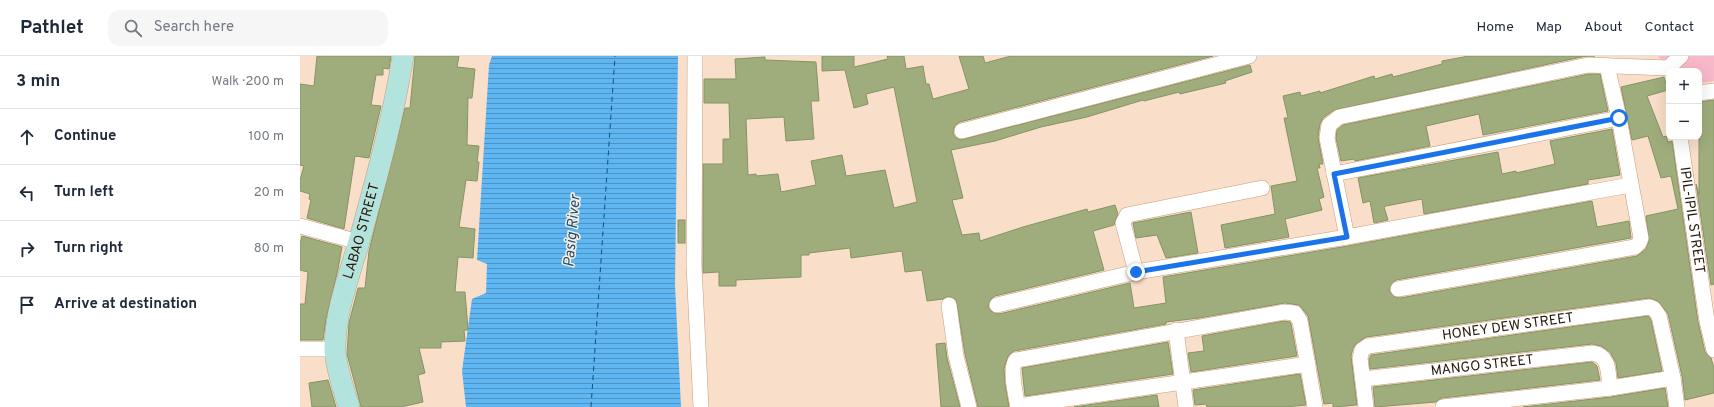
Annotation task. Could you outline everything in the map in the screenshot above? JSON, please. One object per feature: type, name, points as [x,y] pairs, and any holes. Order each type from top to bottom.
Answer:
[{"type":"main road","name":"LABAO STREET","points":[[349,407],[342,384],[335,349],[341,302],[359,242],[396,103],[403,56]]},
{"type":"street","points":[[694,56],[694,266],[701,407]]},
{"type":"street","points":[[962,131],[1249,56]]},
{"type":"street","points":[[1671,68],[1681,56]]},
{"type":"street","points":[[1347,237],[1327,138],[1329,125],[1339,117],[1588,65],[1666,70]]},
{"type":"street","points":[[1398,289],[1635,247],[1639,243],[1641,238],[1630,185],[1619,118],[1607,66]]},
{"type":"street","points":[[1702,93],[1714,91]]},
{"type":"street","points":[[1334,174],[1619,118]]},
{"type":"street","name":"IPIL-IPIL STREET","points":[[1680,140],[1714,350]]},
{"type":"street","points":[[997,305],[1136,272],[1347,237],[1630,185]]},
{"type":"street","points":[[1136,272],[1123,223],[1127,216],[1262,188]]},
{"type":"street","points":[[300,226],[359,242]]},
{"type":"street","points":[[949,305],[956,356],[969,407]]},
{"type":"street","name":"HONEY DEW STREET","points":[[1363,379],[1360,358],[1362,350],[1368,346],[1646,307],[1654,309],[1659,316],[1673,378]]},
{"type":"street","points":[[1308,364],[1183,382],[1085,402],[1018,407],[1012,370],[1013,364],[1016,360],[1176,330],[1284,312],[1295,313],[1300,321],[1308,364],[1315,407]]},
{"type":"street","points":[[1176,330],[1186,407]]},
{"type":"street","points":[[300,349],[335,349]]},
{"type":"street","name":"MANGO STREET","points":[[1363,379],[1593,353],[1601,354],[1606,360],[1610,388]]},
{"type":"street","points":[[1443,407],[1610,388],[1673,378],[1677,407]]},
{"type":"street","points":[[1363,379],[1366,407]]},
{"type":"shaded area","points":[[1658,56],[1714,56],[1714,81],[1702,83],[1702,68],[1667,68]]},
{"type":"water","name":"Pasig River","points":[[492,56],[678,56],[675,285],[681,407],[466,407],[462,371],[472,299],[486,293],[487,264],[477,260],[489,65]]},
{"type":"building","points":[[317,56],[391,56],[389,69],[383,68],[383,75],[376,75],[371,105],[381,106],[369,158],[355,156],[344,229],[307,218],[311,200],[309,199],[310,194],[300,191],[300,180],[304,166],[300,165],[300,84],[314,86]]},
{"type":"building","points":[[415,56],[459,56],[457,67],[475,69],[472,98],[468,98],[467,145],[479,146],[477,162],[479,162],[477,181],[466,180],[459,227],[475,229],[473,258],[458,257],[455,292],[465,292],[468,330],[464,330],[465,341],[441,342],[441,348],[419,348],[425,373],[418,375],[423,402],[401,407],[361,407],[347,354],[349,323],[358,288],[365,288],[369,251],[405,108],[410,108]]},
{"type":"building","points":[[822,56],[854,56],[854,67],[888,59],[887,56],[904,56],[906,69],[923,66],[926,84],[929,84],[933,99],[969,89],[959,56],[983,56],[985,63],[1011,56],[1213,56],[960,122],[955,125],[953,133],[955,137],[960,140],[1250,65],[1252,72],[1225,81],[1226,83],[1180,94],[1179,92],[1143,100],[1087,117],[1041,127],[995,141],[951,150],[963,198],[952,200],[962,235],[979,233],[980,241],[1087,209],[1088,212],[1115,205],[1118,214],[1114,225],[1093,231],[1104,270],[995,296],[991,299],[988,307],[991,311],[999,314],[1130,283],[1134,308],[1166,303],[1163,277],[1348,246],[1592,201],[1597,227],[1629,221],[1631,238],[1396,280],[1390,286],[1389,291],[1395,297],[1400,298],[1637,256],[1646,249],[1649,241],[1646,216],[1678,209],[1671,176],[1661,178],[1648,136],[1632,140],[1621,87],[1664,77],[1666,91],[1647,96],[1663,137],[1666,136],[1666,140],[1668,142],[1672,141],[1698,322],[1705,352],[1711,358],[1714,368],[1714,393],[1685,400],[1682,376],[1668,314],[1658,301],[1649,298],[1366,337],[1357,343],[1353,348],[1351,356],[1357,405],[1333,407],[1333,403],[1324,404],[1308,316],[1299,305],[1285,303],[1199,318],[1166,322],[1166,324],[1014,351],[1008,356],[1004,368],[1009,407],[978,407],[965,354],[956,300],[948,296],[943,299],[927,301],[922,270],[905,272],[902,251],[851,258],[850,248],[809,253],[809,255],[801,255],[801,277],[736,280],[736,286],[719,286],[719,272],[703,273],[703,164],[723,164],[723,139],[730,139],[729,103],[704,103],[704,79],[736,79],[735,59],[765,57],[765,60],[816,62],[819,101],[811,101],[814,139],[786,141],[784,117],[746,119],[748,175],[756,174],[756,176],[778,174],[781,192],[816,185],[811,161],[842,155],[846,176],[885,170],[894,208],[917,202],[894,87],[866,94],[868,104],[854,108],[845,70],[822,71]]},
{"type":"building","points":[[1469,56],[1586,56],[1334,110],[1323,118],[1320,124],[1318,137],[1323,164],[1319,164],[1320,168],[1317,168],[1324,197],[1319,199],[1322,210],[1285,219],[1289,237],[1225,248],[1221,225],[1275,214],[1271,186],[1297,181],[1284,118],[1288,118],[1283,96],[1300,92],[1301,96],[1320,91],[1320,93],[1374,76],[1375,79],[1392,74],[1393,77],[1442,64],[1442,61]]},
{"type":"building","points":[[1589,74],[1600,74],[1608,111],[1483,135],[1479,114],[1426,126],[1430,146],[1355,161],[1354,159],[1341,161],[1336,138],[1337,130],[1343,125]]},
{"type":"building","points":[[1714,100],[1714,284],[1711,285],[1696,184],[1699,194],[1699,140],[1702,140],[1702,102]]},
{"type":"building","points":[[1612,129],[1620,175],[1588,180],[1588,184],[1424,214],[1422,199],[1386,206],[1384,207],[1388,220],[1374,223],[1370,201],[1363,203],[1358,178],[1498,152],[1502,174],[1516,171],[1516,173],[1555,164],[1550,141]]},
{"type":"building","points":[[1191,212],[1198,253],[1166,258],[1157,235],[1136,238],[1133,223]]},
{"type":"building","points":[[678,220],[685,220],[685,243],[678,243]]},
{"type":"building","points":[[302,236],[342,247],[326,319],[323,340],[300,340],[300,304],[305,304],[308,272],[300,270],[300,244]]},
{"type":"building","points":[[1648,316],[1651,320],[1662,371],[1618,378],[1616,363],[1610,352],[1601,346],[1592,344],[1370,369],[1369,359],[1371,355]]},
{"type":"building","points":[[1284,321],[1290,322],[1291,324],[1297,356],[1191,372],[1188,353],[1204,351],[1202,336]]},
{"type":"building","points":[[1168,342],[1173,374],[1025,396],[1022,368]]},
{"type":"building","points":[[945,343],[947,358],[960,407],[941,407],[936,344]]},
{"type":"building","points":[[1592,362],[1597,366],[1600,380],[1442,398],[1436,402],[1375,407],[1373,387]]},
{"type":"building","points":[[1300,374],[1306,405],[1286,407],[1207,407],[1206,404],[1195,405],[1193,390]]},
{"type":"building","points":[[328,380],[336,407],[312,407],[309,383]]},
{"type":"building","points":[[1665,388],[1668,407],[1523,407],[1611,397]]},
{"type":"building","points":[[1157,395],[1159,407],[1074,407]]},
{"type":"ferry route","points":[[591,407],[615,56]]},
{"type":"route","points":[[1136,272],[1347,237],[1334,174],[1619,118]]}]
